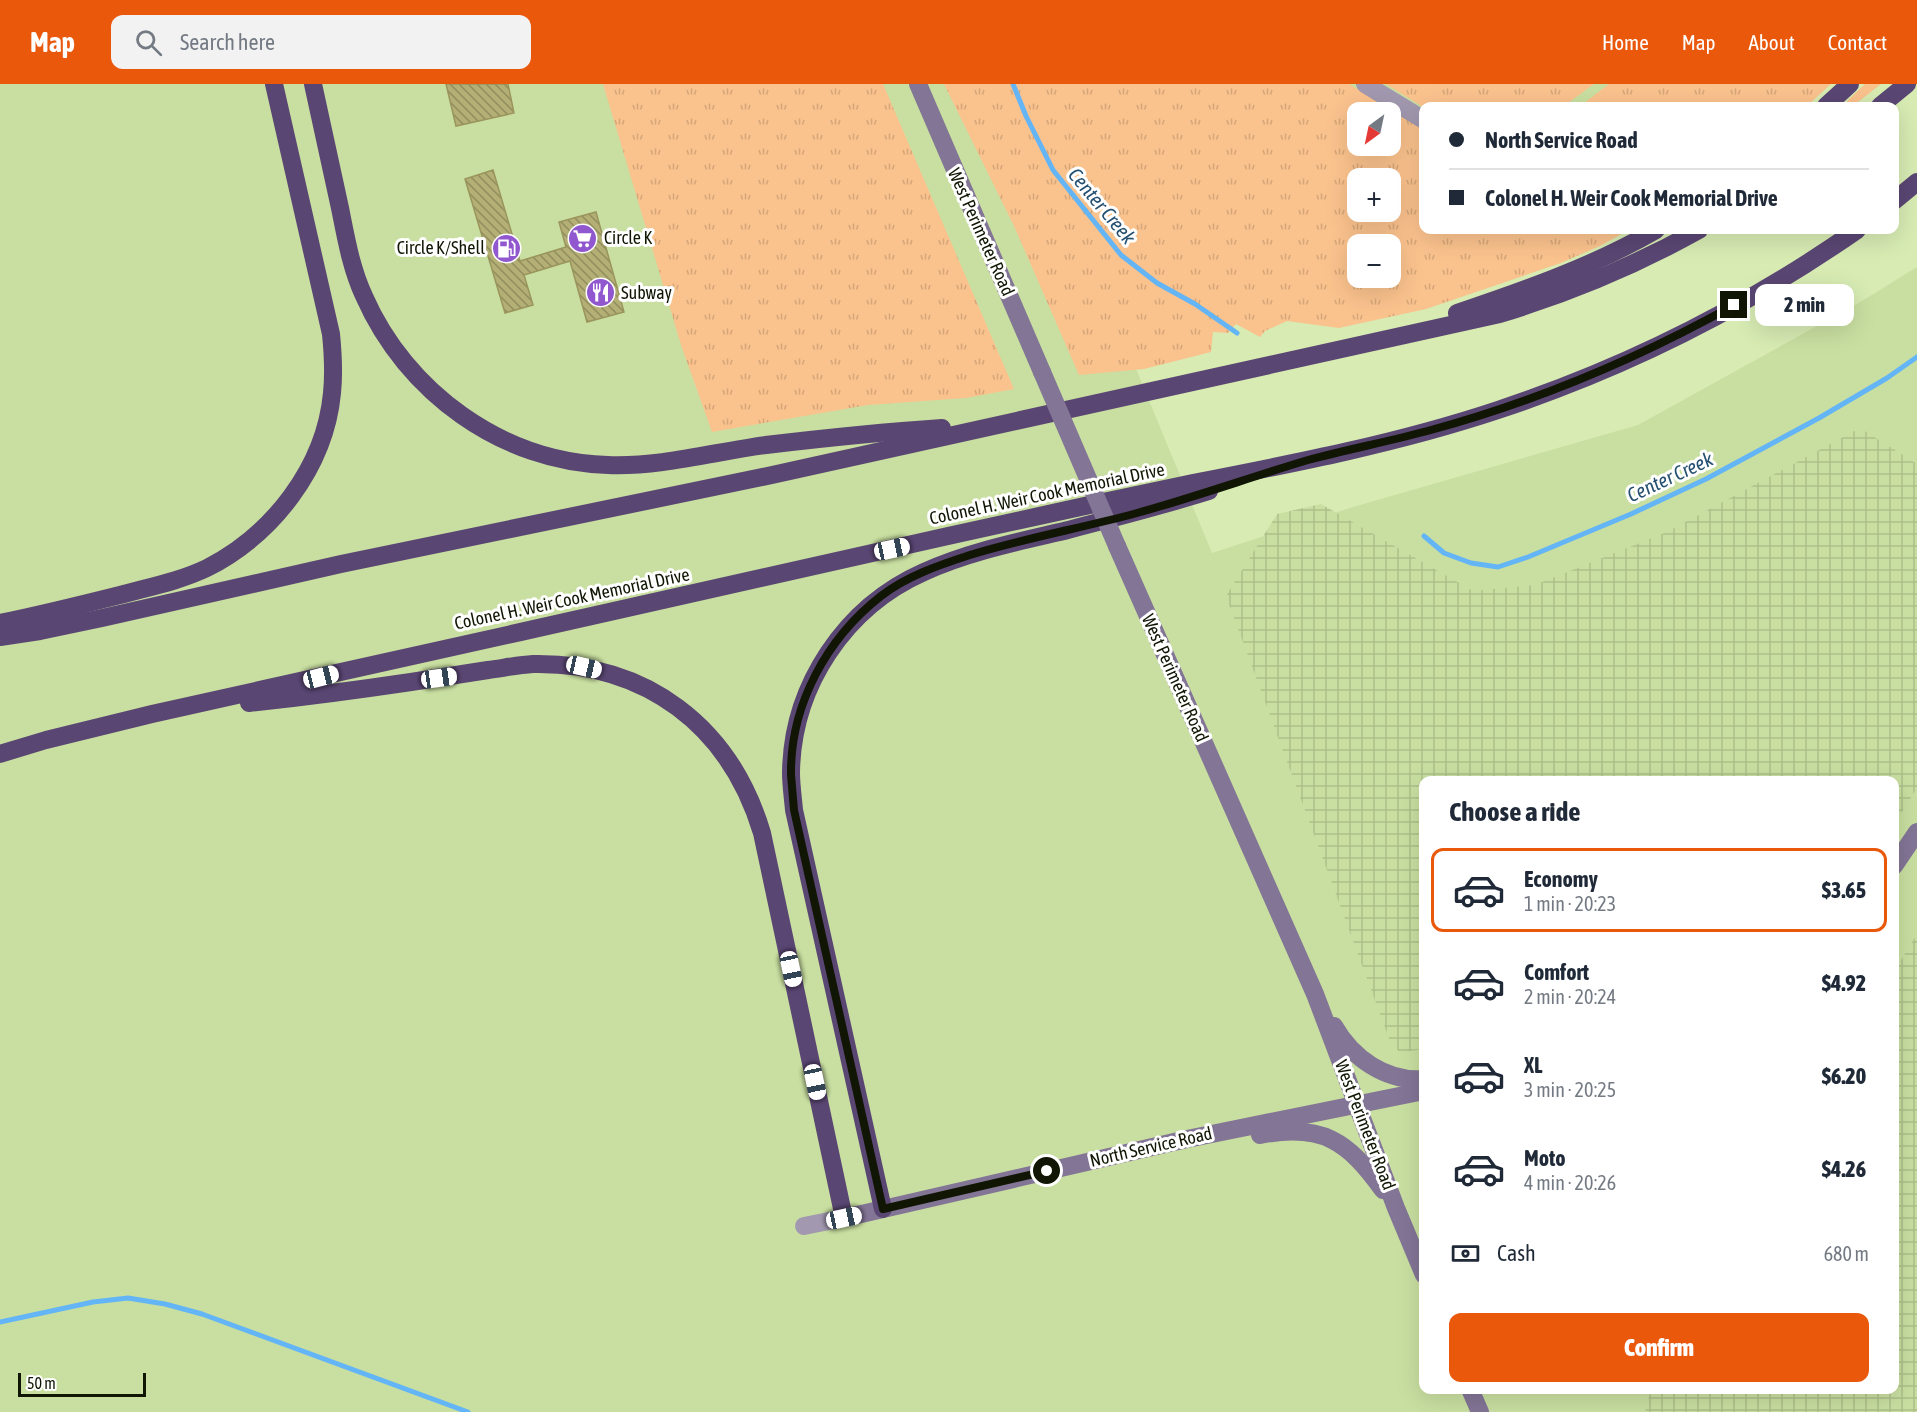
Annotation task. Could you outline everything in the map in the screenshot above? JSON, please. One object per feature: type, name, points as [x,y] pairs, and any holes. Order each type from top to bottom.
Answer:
[{"type":"highway","points":[[0,622],[51,613],[146,588],[205,569],[228,556],[267,525],[282,509],[316,454],[324,432],[332,395],[331,334],[274,84]]},
{"type":"highway","points":[[313,84],[351,256],[364,296],[381,330],[417,378],[469,420],[508,442],[555,458],[608,465],[704,456],[848,435],[1007,423]]},
{"type":"highway","points":[[1830,102],[1850,84]]},
{"type":"highway","points":[[1885,102],[1907,84]]},
{"type":"highway","points":[[1899,198],[1917,184]]},
{"type":"highway","points":[[1338,350],[1521,292],[1585,265],[1648,234]]},
{"type":"highway","points":[[0,637],[40,631],[341,564],[784,473],[1500,314],[1581,286],[1691,234]]},
{"type":"highway","name":"Colonel H. Weir Cook Memorial Drive","points":[[0,754],[57,737],[152,714],[1142,494],[1309,460],[1431,430],[1497,410],[1581,379],[1701,324],[1798,268],[1851,234]]},
{"type":"highway","points":[[883,1209],[794,810],[791,773],[795,736],[804,700],[819,666],[855,619],[882,595],[924,572],[996,547],[1138,513],[1309,460]]},
{"type":"highway","points":[[152,714],[324,695],[531,664],[584,667],[609,673],[657,693],[676,705],[707,734],[732,764],[750,796],[757,815],[844,1218]]},
{"type":"street","name":"West Perimeter Road","points":[[918,84],[1117,546],[1315,993],[1419,1263]]},
{"type":"street","points":[[1365,84],[1419,117]]},
{"type":"street","points":[[1899,858],[1917,831]]},
{"type":"street","points":[[1315,993],[1338,1034],[1364,1060],[1385,1073],[1398,1077],[1419,1079]]},
{"type":"street","name":"North Service Road","points":[[804,1226],[1186,1138],[1419,1092]]},
{"type":"street","points":[[1186,1138],[1297,1131],[1317,1134],[1344,1146],[1359,1159],[1396,1208]]},
{"type":"street","points":[[1472,1394],[1480,1412]]},
{"type":"shaded area","points":[[0,84],[1691,84],[1667,102],[1419,102],[1419,219],[1401,222],[1401,168],[1347,168],[1347,222],[1399,222],[1096,272],[1212,553],[1353,507],[1638,425],[1862,301],[1917,267],[1917,1412],[0,1412]]},
{"type":"shaded area","points":[[1860,428],[1917,464],[1917,788],[1899,817],[1899,776],[1419,776],[1419,1050],[1400,1053],[1390,1041],[1226,596],[1277,514],[1321,504],[1473,591],[1535,585],[1667,532]]},
{"type":"shaded area","points":[[1917,934],[1917,1412],[1645,1412],[1650,1394],[1899,1394],[1899,963]]},
{"type":"green space","points":[[603,84],[883,84],[1014,389],[966,398],[868,405],[712,432],[681,345]]},
{"type":"green space","points":[[944,84],[1349,84],[1379,102],[1347,102],[1347,156],[1401,156],[1401,116],[1419,127],[1419,234],[1622,234],[1561,263],[1426,309],[1339,328],[1287,321],[1265,331],[1260,337],[1236,324],[1228,333],[1213,332],[1211,352],[1144,369],[1079,375],[1014,226]]},
{"type":"green space","points":[[1386,84],[1594,84],[1569,102],[1419,102],[1419,105]]},
{"type":"green space","points":[[1609,84],[1831,84],[1811,102],[1585,102]]},
{"type":"green space","points":[[1865,84],[1881,84],[1858,102],[1846,102]]},
{"type":"building","points":[[446,84],[508,84],[514,113],[456,126]]},
{"type":"building","points":[[493,170],[520,261],[566,247],[559,222],[596,212],[624,312],[587,322],[570,261],[524,275],[533,305],[505,313],[465,179]]},
{"type":"waterway","name":"Center Creek","points":[[1013,84],[1053,170],[1121,255],[1157,283],[1195,304],[1237,333]]},
{"type":"waterway","name":"Center Creek","points":[[1424,536],[1444,553],[1471,563],[1498,567],[1528,557],[1631,514],[1706,479],[1819,418],[1887,378],[1917,357]]},
{"type":"waterway","points":[[0,1322],[93,1302],[128,1298],[165,1304],[202,1314],[468,1412]]},
{"type":"place","name":"Circle K","points":[[583,238]]},
{"type":"place","name":"Circle K/Shell","points":[[506,248]]},
{"type":"place","name":"Subway","points":[[600,293]]},
{"type":"route","points":[[1047,1171],[883,1209],[794,810],[791,773],[795,736],[804,700],[819,666],[836,642],[855,619],[882,595],[901,583],[953,561],[996,547],[1138,513],[1309,460],[1431,430],[1497,410],[1622,361],[1701,324],[1734,305]]}]
